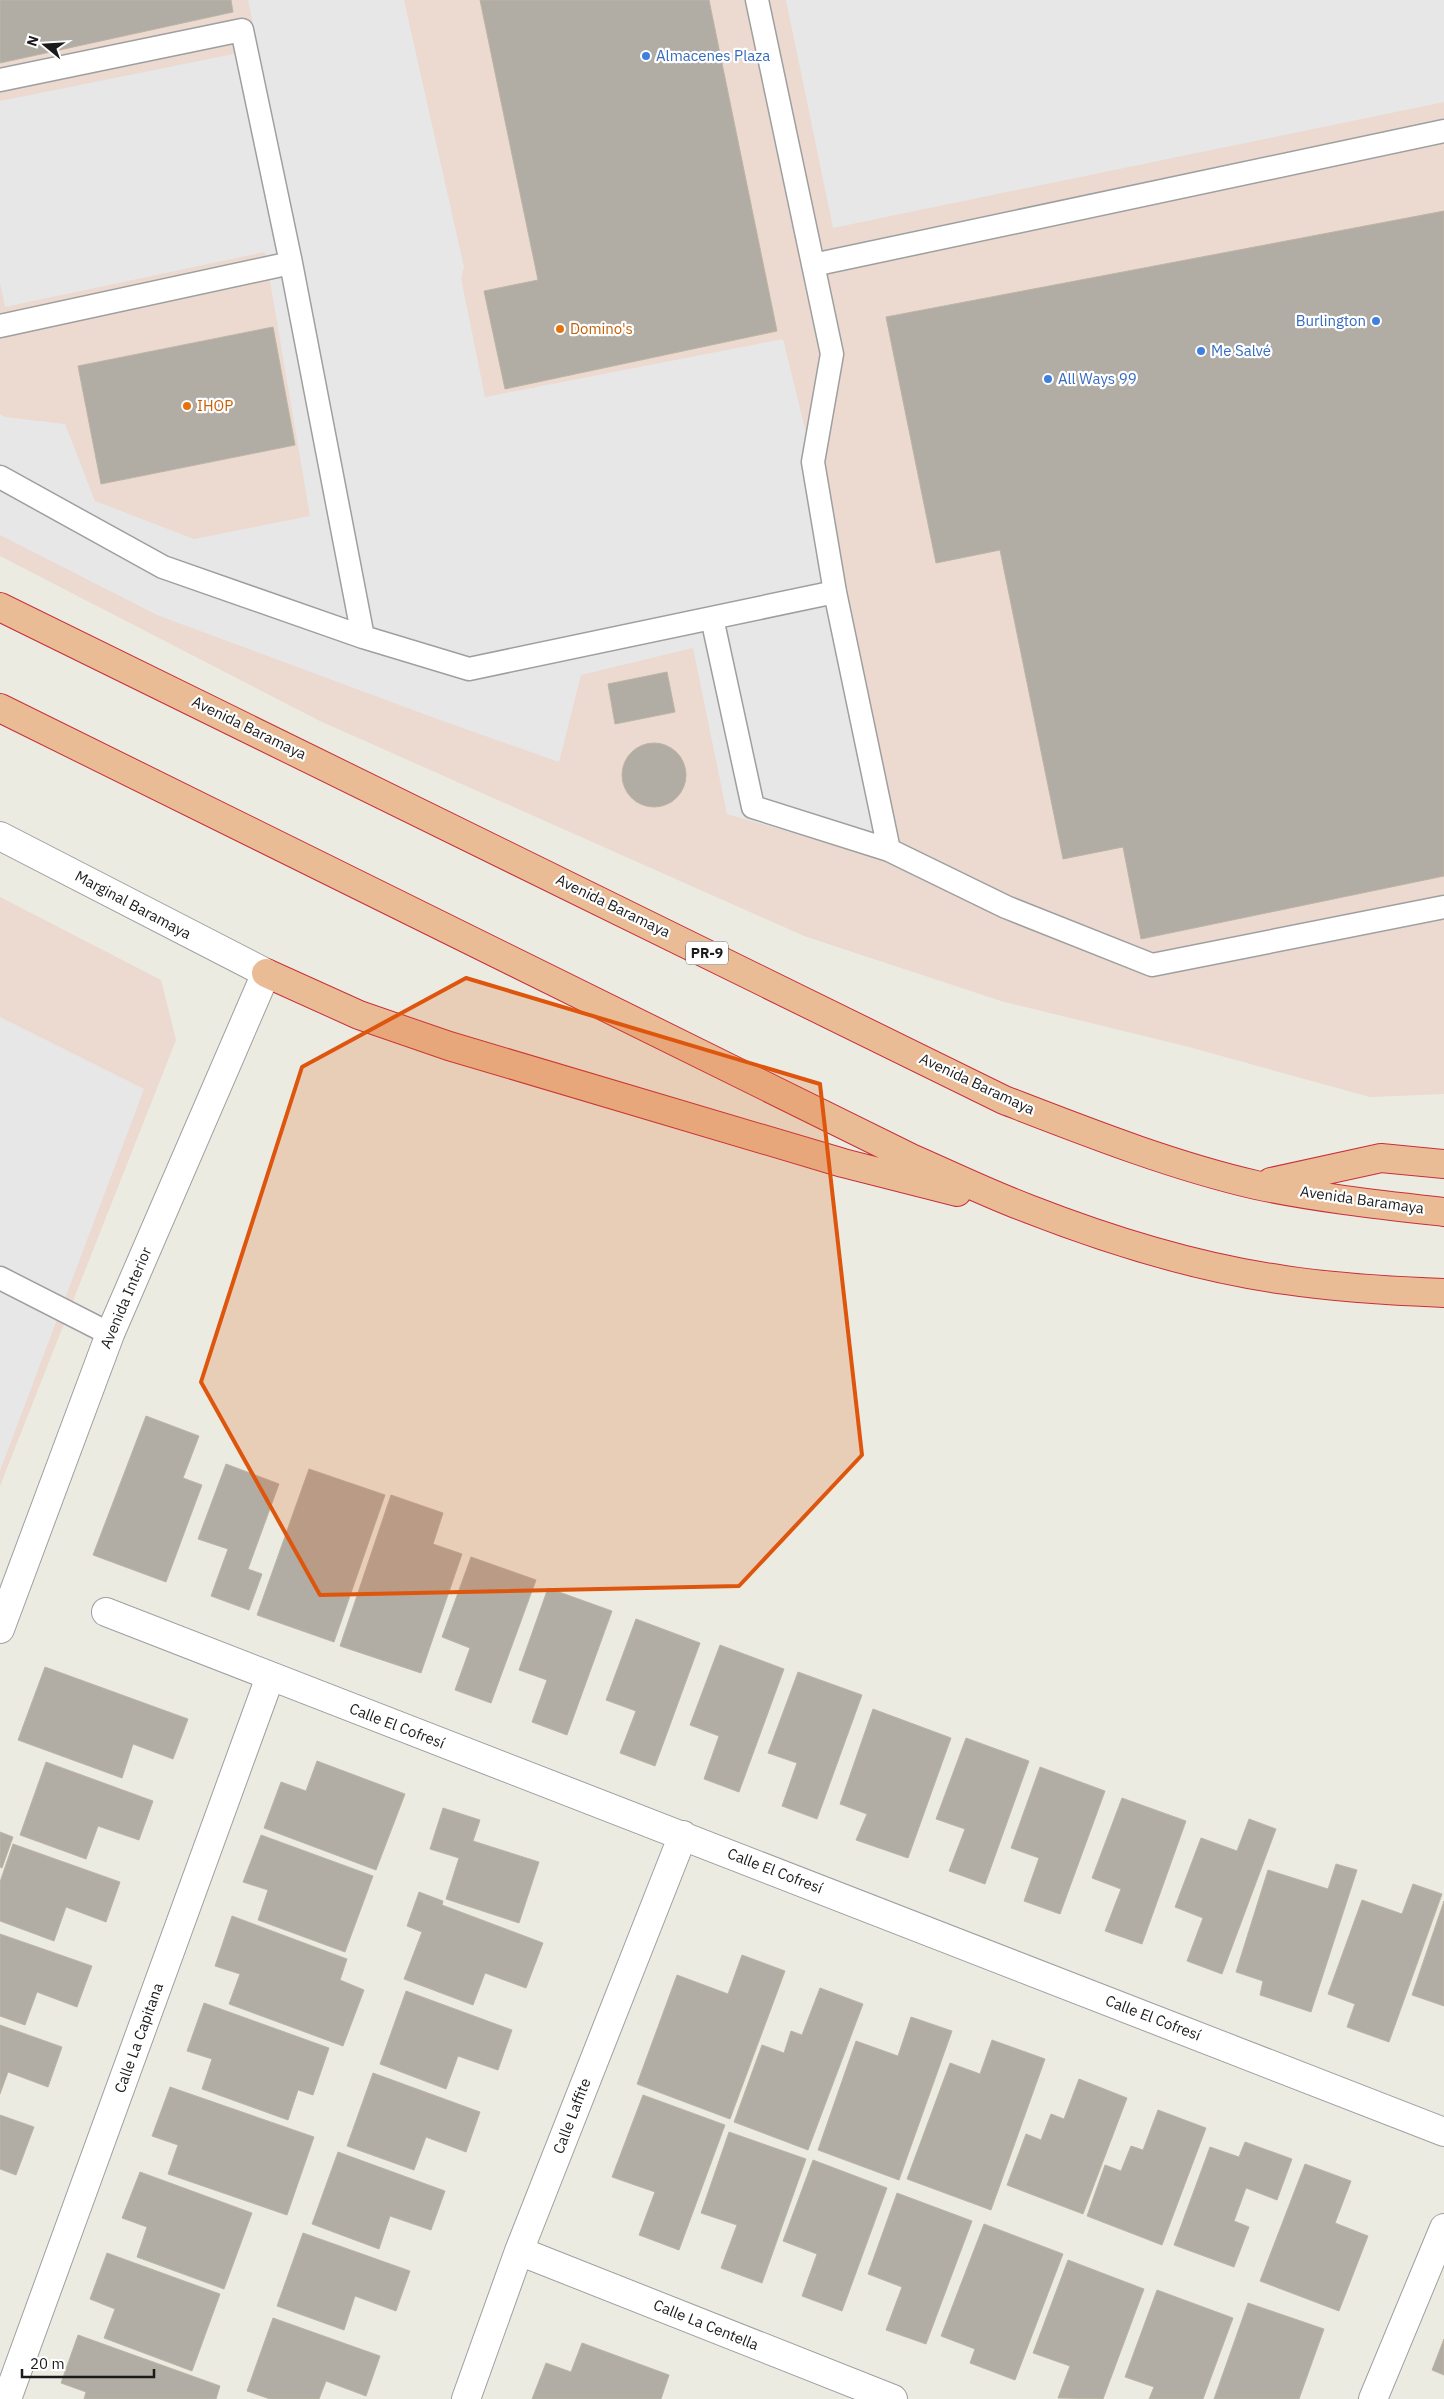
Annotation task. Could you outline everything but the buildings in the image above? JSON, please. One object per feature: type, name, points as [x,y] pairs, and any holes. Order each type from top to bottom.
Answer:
[{"type":"highway","name":"Avenida Baramaya","points":[[0,606],[1004,1100],[1111,1141],[1181,1164],[1257,1185],[1382,1205],[1444,1212]]},
{"type":"highway","points":[[0,708],[911,1158],[1030,1210]]},
{"type":"highway","points":[[266,973],[359,1015],[449,1046],[843,1164],[1030,1210],[1120,1240],[1207,1265],[1284,1280],[1369,1290],[1444,1293]]},
{"type":"highway","points":[[1257,1185],[1381,1158],[1444,1164]]},
{"type":"highway","points":[[1369,1290],[1444,1310]]},
{"type":"street","name":"Marginal Baramaya","points":[[0,836],[266,973]]},
{"type":"street","name":"Avenida Interior","points":[[0,1629],[110,1334],[266,973]]},
{"type":"street","name":"Calle El Cofresí","points":[[106,1612],[1444,2132]]},
{"type":"street","name":"Calle La Capitana","points":[[7,2399],[270,1677]]},
{"type":"street","name":"Calle Laffite","points":[[466,2399],[520,2251],[683,1835]]},
{"type":"street","points":[[1373,2399],[1444,2228]]},
{"type":"street","name":"Calle La Centella","points":[[520,2251],[893,2399]]},
{"type":"lane","points":[[757,0],[832,354],[813,462],[835,592],[889,850]]},
{"type":"lane","points":[[0,80],[242,30],[291,263],[363,637]]},
{"type":"lane","points":[[813,265],[1444,132]]},
{"type":"lane","points":[[0,326],[291,263]]},
{"type":"lane","points":[[0,477],[163,567],[363,637],[470,669],[835,592]]},
{"type":"lane","points":[[712,618],[753,807],[889,850],[1006,907],[1152,966],[1444,907]]},
{"type":"lane","points":[[0,1278],[110,1334]]},
{"type":"highlighted area","points":[[466,978],[820,1084],[862,1455],[739,1586],[320,1595],[201,1382],[302,1067]]},
{"type":"shaded area","points":[[0,0],[1444,0],[1444,1094],[1370,1097],[1189,1047],[1001,1001],[804,936],[320,721],[0,556]]},
{"type":"shaded area","points":[[248,0],[404,0],[464,267],[461,278],[485,397],[783,339],[843,584],[900,864],[727,814],[693,648],[581,675],[559,762],[157,615],[0,535],[0,414],[5,417],[65,424],[95,501],[194,539],[310,516],[265,252],[5,307],[0,283],[0,101],[258,49]]},
{"type":"shaded area","points":[[786,0],[1444,0],[1444,102],[833,228]]},
{"type":"shaded area","points":[[0,897],[161,980],[176,1040],[0,1486]]},
{"type":"shaded area","points":[[0,1017],[144,1089],[0,1471]]},
{"type":"place","name":"Almacenes Plaza","points":[[646,56]]},
{"type":"place","name":"Burlington","points":[[1376,321]]},
{"type":"place","name":"Domino's","points":[[560,329]]},
{"type":"place","name":"Me Salvé","points":[[1201,351]]},
{"type":"place","name":"All Ways 99","points":[[1048,379]]},
{"type":"place","name":"IHOP","points":[[187,406]]}]
